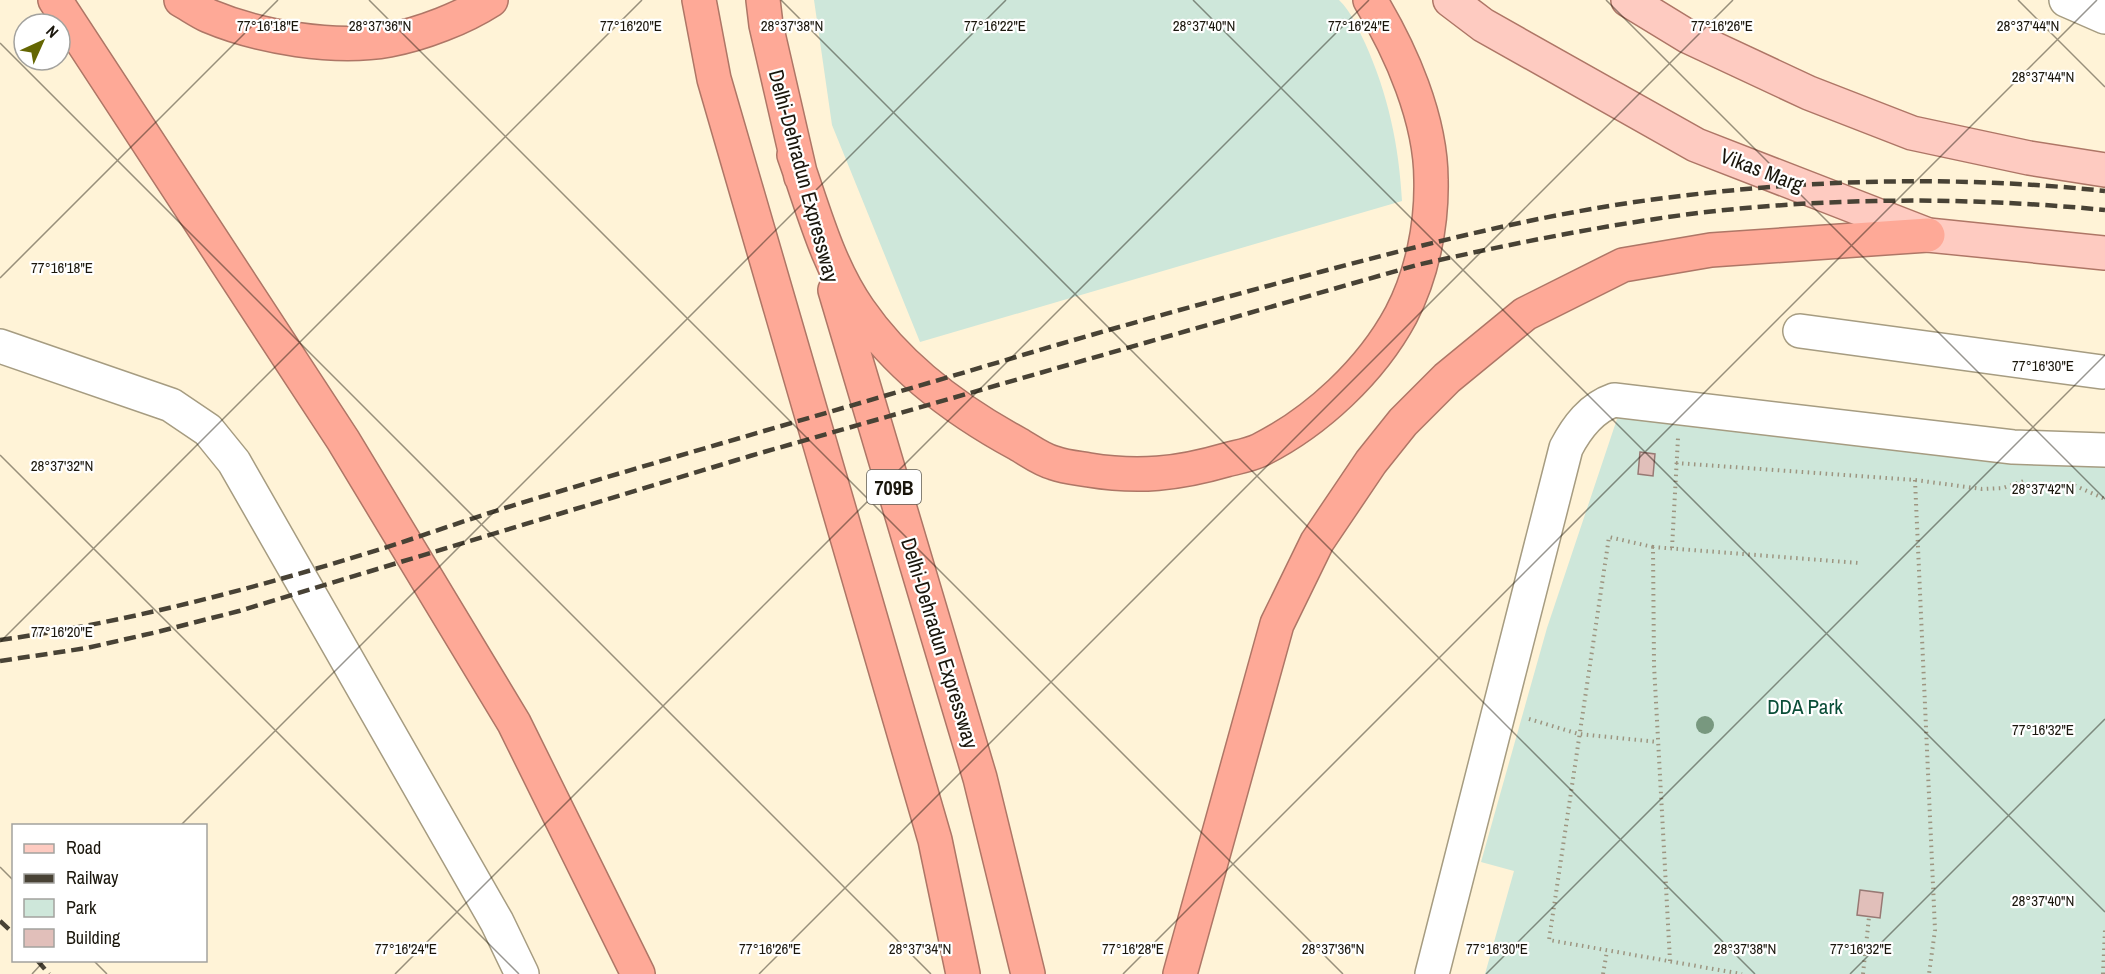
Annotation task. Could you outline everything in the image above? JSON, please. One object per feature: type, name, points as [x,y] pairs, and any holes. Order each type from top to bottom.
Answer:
[{"type":"highway","points":[[55,0],[343,440],[514,723],[638,974]]},
{"type":"highway","points":[[181,0],[208,16],[257,31],[299,39],[348,44],[389,40],[432,28],[491,0]]},
{"type":"highway","name":"709B","points":[[699,0],[714,79],[935,840],[963,974]]},
{"type":"highway","name":"Delhi-Dehradun Expressway","points":[[763,0],[766,25],[795,155],[980,778],[1028,974]]},
{"type":"highway","points":[[795,155],[832,264],[859,310],[896,354],[942,396],[967,414],[1053,463],[1110,473],[1152,475],[1204,466],[1258,451],[1305,424],[1340,394],[1375,353],[1401,315],[1417,278],[1429,221],[1432,178],[1425,133],[1414,90],[1388,30],[1370,0]]},
{"type":"highway","points":[[1180,974],[1277,624],[1317,542],[1371,462],[1403,422],[1447,378],[1525,314],[1623,265],[1711,250],[1928,235]]},
{"type":"main road","name":"Vikas Marg","points":[[1450,0],[1483,25],[1696,145],[1928,235],[2105,253]]},
{"type":"main road","points":[[1628,0],[1687,36],[1809,93],[1912,133],[2029,158],[2105,170]]},
{"type":"main road","points":[[1648,0],[1687,36]]},
{"type":"street","points":[[2066,0],[2105,16]]},
{"type":"street","points":[[1800,331],[2104,369]]},
{"type":"street","points":[[0,346],[171,405],[208,430],[234,462],[497,922],[522,974]]},
{"type":"street","points":[[1432,974],[1566,448],[1575,430],[1602,404],[1614,400],[2013,447],[2105,450]]},
{"type":"path","points":[[1672,548],[1676,463],[1914,480],[1982,489],[2003,488],[2031,479]]},
{"type":"path","points":[[1914,480],[1935,930],[1929,974]]},
{"type":"path","points":[[2060,480],[2105,499]]},
{"type":"path","points":[[1742,974],[1549,940],[1610,537],[1653,547],[1859,563]]},
{"type":"path","points":[[1653,547],[1654,665],[1670,961]]},
{"type":"path","points":[[1525,718],[1579,734],[1658,742]]},
{"type":"path","points":[[1863,974],[1869,917]]},
{"type":"path","points":[[2103,974],[2105,930]]},
{"type":"path","points":[[1603,974],[1606,951]]},
{"type":"green space","points":[[814,0],[1339,0],[1357,26],[1380,81],[1395,140],[1402,201],[920,342],[832,125]]},
{"type":"green space","name":"DDA Park","points":[[1619,413],[2105,466],[2105,974],[1485,974],[1514,871],[1481,862],[1547,628]]},
{"type":"building","points":[[1640,452],[1655,454],[1653,476],[1638,474]]},
{"type":"building","points":[[1860,890],[1883,893],[1880,918],[1857,915]]},
{"type":"railway","points":[[0,640],[96,624],[240,590],[381,549],[569,489],[1092,335],[1358,262],[1511,225],[1628,203],[1746,189],[1806,185],[1866,182],[1985,182],[2105,191]]},
{"type":"railway","points":[[0,661],[87,648],[239,611],[750,456],[1417,265],[1487,250],[1592,229],[1663,218],[1800,204],[1952,201],[2105,210]]},
{"type":"railway","points":[[0,921],[12,932]]},
{"type":"railway","points":[[39,962],[49,974]]}]
